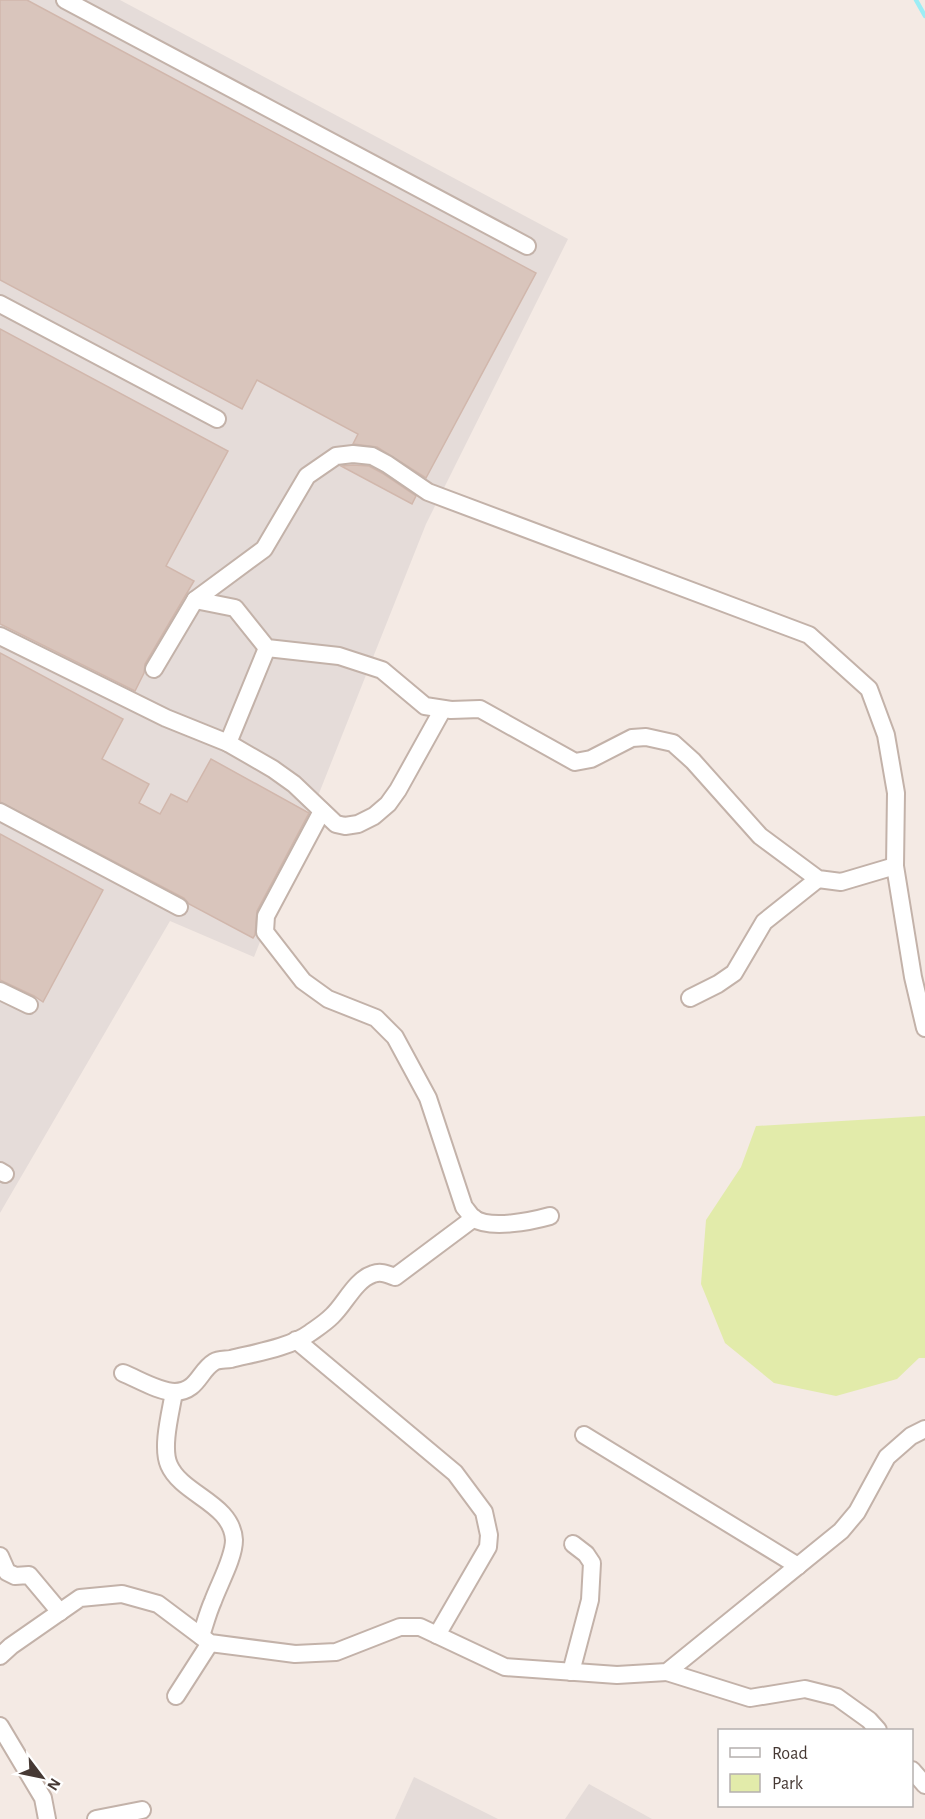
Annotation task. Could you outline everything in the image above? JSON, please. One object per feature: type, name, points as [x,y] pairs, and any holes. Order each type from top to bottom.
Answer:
[{"type":"street","points":[[64,0],[527,246]]},
{"type":"street","points":[[0,304],[217,419]]},
{"type":"street","points":[[154,669],[195,600],[264,549],[307,476],[336,456],[353,454],[372,456],[428,492],[809,635],[869,689],[886,735],[896,793],[895,866],[913,977],[925,1028]]},
{"type":"street","points":[[195,600],[235,608],[267,648],[339,656],[382,670],[425,706],[443,709],[480,709],[575,762],[591,759],[632,738],[646,737],[673,743],[693,760],[760,836],[818,879],[841,882],[895,866]]},
{"type":"street","points":[[0,636],[166,718],[228,743],[273,769],[294,784],[336,824],[345,826],[358,824],[374,816],[388,804],[443,709]]},
{"type":"street","points":[[228,743],[267,648]]},
{"type":"street","points":[[322,811],[266,916],[265,932],[303,981],[328,999],[376,1018],[394,1037],[428,1098],[464,1207],[474,1218],[491,1223],[530,1222],[550,1216]]},
{"type":"street","points":[[0,812],[179,908]]},
{"type":"street","points":[[690,998],[734,973],[764,922],[818,879]]},
{"type":"street","points":[[0,991],[29,1005]]},
{"type":"street","points":[[123,1372],[174,1392],[188,1389],[198,1381],[210,1364],[217,1360],[249,1354],[307,1336],[333,1315],[364,1279],[382,1272],[395,1277],[474,1218]]},
{"type":"street","points":[[296,1340],[455,1473],[484,1512],[489,1535],[488,1547],[437,1635]]},
{"type":"street","points":[[174,1392],[166,1451],[168,1464],[177,1478],[219,1511],[230,1524],[234,1544],[213,1601],[206,1640],[176,1696]]},
{"type":"street","points":[[667,1672],[841,1531],[857,1512],[887,1457],[911,1436],[925,1430]]},
{"type":"street","points":[[584,1435],[798,1566]]},
{"type":"street","points":[[571,1672],[591,1600],[592,1563],[586,1554],[573,1544]]},
{"type":"street","points":[[0,1556],[7,1572],[15,1576],[29,1575],[60,1611]]},
{"type":"street","points":[[0,1656],[80,1598],[122,1594],[158,1604],[206,1640],[295,1654],[336,1652],[400,1627],[420,1627],[505,1667],[617,1675],[667,1672],[750,1698],[805,1689],[837,1697],[869,1720],[876,1729]]},
{"type":"street","points":[[0,1726],[43,1798],[47,1819]]},
{"type":"street","points":[[913,1771],[925,1785]]},
{"type":"street","points":[[96,1819],[142,1810]]},
{"type":"shaded area","points":[[0,0],[120,0],[568,239],[426,524],[254,957],[170,921],[0,1213]]},
{"type":"shaded area","points":[[414,1777],[498,1819],[395,1819]]},
{"type":"shaded area","points":[[589,1784],[652,1819],[565,1819]]},
{"type":"green space","points":[[925,1116],[925,1358],[919,1358],[897,1379],[836,1396],[774,1383],[725,1343],[701,1284],[706,1220],[741,1167],[756,1126]]},
{"type":"building","points":[[0,0],[27,0],[536,273],[426,478],[377,447],[353,444],[358,434],[257,380],[242,409],[0,280]]},
{"type":"building","points":[[0,329],[228,451],[166,566],[194,581],[145,664],[144,673],[135,691],[0,624]]},
{"type":"building","points":[[341,466],[369,466],[382,473],[416,496],[412,504]]},
{"type":"building","points":[[0,653],[123,719],[102,759],[149,784],[139,803],[160,814],[171,794],[187,802],[211,759],[309,813],[257,911],[253,938],[189,904],[184,898],[0,802]]},
{"type":"building","points":[[0,834],[103,890],[43,1002],[0,980]]},
{"type":"waterway","points":[[916,0],[925,16]]}]
